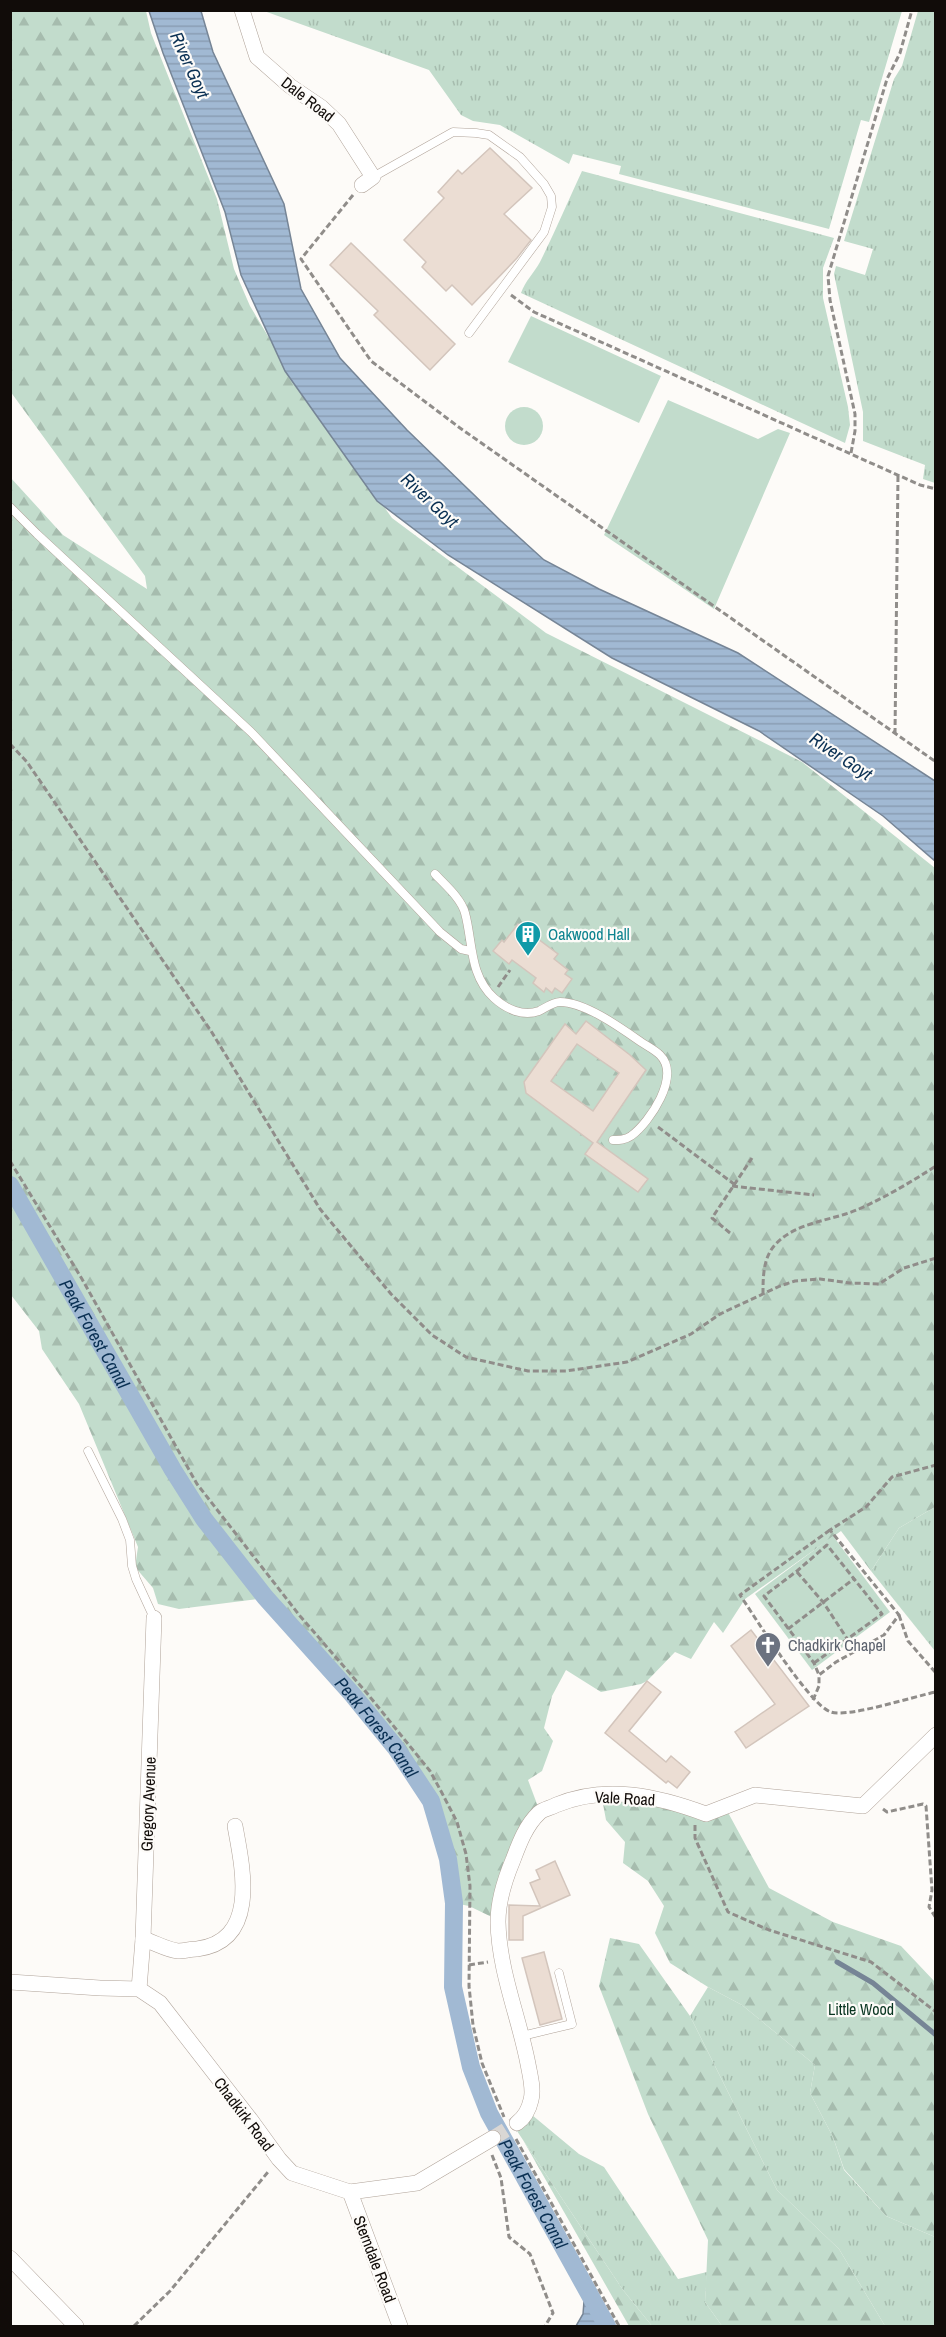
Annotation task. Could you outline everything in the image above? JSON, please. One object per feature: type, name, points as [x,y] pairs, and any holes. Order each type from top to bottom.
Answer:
[{"type":"street","name":"Dale Road","points":[[242,10],[257,57],[339,123],[367,181]]},
{"type":"street","name":"Gregory Avenue","points":[[139,1989],[143,1939],[154,1618]]},
{"type":"street","name":"Vale Road","points":[[511,2121],[523,2118],[531,2099],[530,2077],[502,1960],[498,1920],[505,1880],[522,1836],[540,1812],[569,1800],[601,1793],[641,1795],[675,1802],[706,1814],[755,1795],[863,1806],[936,1735]]},
{"type":"street","points":[[143,1939],[178,1951],[209,1947],[228,1936],[240,1915],[243,1889],[235,1826]]},
{"type":"street","points":[[10,1982],[139,1989]]},
{"type":"street","name":"Chadkirk Road","points":[[139,1989],[160,2003],[292,2173],[350,2192],[417,2183],[489,2140]]},
{"type":"street","name":"Sterndale Road","points":[[350,2192],[400,2326]]},
{"type":"street","points":[[10,2258],[76,2326]]},
{"type":"lane","points":[[367,181],[453,132],[489,135],[520,157],[544,184],[551,196],[552,207],[544,232],[469,333]]},
{"type":"lane","points":[[10,507],[251,732],[440,932],[461,950],[470,951]]},
{"type":"lane","points":[[435,874],[461,903],[465,913],[470,951],[478,975],[492,996],[510,1010],[523,1013],[536,1012],[560,1002],[598,1013],[660,1055],[667,1066],[668,1079],[663,1095],[631,1136],[623,1140],[613,1140]]},
{"type":"lane","points":[[88,1451],[122,1519],[130,1540],[134,1572],[154,1618]]},
{"type":"lane","points":[[522,2036],[573,2024],[559,1973]]},
{"type":"path","points":[[851,453],[855,414],[830,300],[828,276],[887,79],[900,54],[912,10]]},
{"type":"path","points":[[367,181],[301,260],[371,361],[460,428],[936,762]]},
{"type":"path","points":[[502,288],[534,312],[920,485],[936,489]]},
{"type":"path","points":[[895,734],[898,475]]},
{"type":"path","points":[[10,744],[27,762],[212,1030],[320,1209],[391,1294],[432,1335],[466,1357],[528,1371],[566,1371],[627,1362],[662,1349],[691,1334],[720,1314],[795,1281],[820,1279],[879,1284],[904,1268],[936,1258]]},
{"type":"path","points":[[492,996],[510,970]]},
{"type":"path","points":[[646,1119],[733,1185],[814,1195]]},
{"type":"path","points":[[730,1233],[712,1218],[752,1158]]},
{"type":"path","points":[[10,1161],[82,1279],[197,1484],[300,1616],[366,1692],[430,1772],[442,1793],[457,1822],[470,1886],[469,1986],[473,2025],[482,2063],[511,2121]]},
{"type":"path","points":[[764,1295],[763,1271],[774,1246],[794,1230],[856,1211],[892,1193],[936,1166]]},
{"type":"path","points":[[936,1465],[892,1477],[866,1507],[740,1595],[813,1700],[831,1713],[850,1712],[936,1692]]},
{"type":"path","points":[[830,1530],[899,1616],[908,1641],[936,1673]]},
{"type":"path","points":[[813,1700],[819,1686],[819,1675],[814,1663],[764,1596],[827,1545],[882,1614],[814,1663]]},
{"type":"path","points":[[797,1571],[823,1602],[848,1640]]},
{"type":"path","points":[[788,1629],[855,1578]]},
{"type":"path","points":[[819,1675],[836,1662],[884,1635],[899,1616]]},
{"type":"path","points":[[883,1809],[887,1812],[923,1804],[926,1806],[932,1890],[929,1907],[936,1918]]},
{"type":"path","points":[[695,1838],[728,1912],[769,1930],[871,1962],[936,2012]]},
{"type":"path","points":[[516,2139],[619,2326]]},
{"type":"path","points":[[489,2140],[501,2178],[509,2236],[530,2254],[553,2313],[545,2326]]},
{"type":"path","points":[[134,2326],[170,2290],[279,2159]]},
{"type":"green space","points":[[902,10],[869,122],[861,120],[829,229],[619,174],[621,166],[573,154],[569,164],[500,125],[473,121],[461,115],[429,70],[264,11]]},
{"type":"green space","points":[[11,11],[146,11],[151,33],[217,199],[234,269],[250,306],[296,383],[392,518],[546,633],[802,762],[935,868],[935,1507],[899,1528],[871,1571],[841,1531],[745,1599],[723,1633],[714,1622],[691,1659],[675,1652],[647,1681],[641,1684],[601,1692],[566,1670],[552,1696],[544,1728],[553,1741],[542,1771],[528,1780],[540,1812],[522,1836],[498,1920],[469,1906],[454,1903],[448,1859],[431,1801],[417,1777],[352,1694],[265,1598],[179,1609],[158,1604],[153,1588],[135,1567],[138,1547],[79,1404],[42,1349],[39,1331],[11,1295],[10,477],[63,535],[147,589],[145,576],[10,391]]},
{"type":"green space","points":[[918,11],[936,11],[935,483],[923,479],[925,465],[863,441],[863,412],[834,274],[836,266],[865,275],[873,249],[844,241],[894,79],[902,66]]},
{"type":"green space","points":[[582,171],[834,238],[823,268],[823,298],[848,407],[850,425],[845,443],[521,293],[540,262]]},
{"type":"green space","points":[[531,316],[661,376],[639,423],[508,362]]},
{"type":"green space","points":[[668,400],[758,439],[778,429],[790,433],[714,609],[604,535]]},
{"type":"green space","points":[[524,407],[538,412],[543,426],[538,440],[524,445],[510,440],[505,426],[510,412]]},
{"type":"green space","points":[[935,1507],[935,1651],[871,1571],[899,1528]]},
{"type":"green space","points":[[833,1536],[890,1612],[812,1670],[755,1594]]},
{"type":"green space","name":"Little Wood","points":[[601,1793],[706,1814],[725,1807],[769,1888],[833,1922],[901,1946],[935,1982],[935,2237],[886,2216],[844,2169],[833,2137],[810,2093],[815,2065],[742,2005],[670,1963],[655,1933],[664,1906],[648,1881],[623,1863],[625,1842],[606,1820]]},
{"type":"green space","points":[[610,1938],[639,1944],[690,2016],[777,2190],[839,2249],[885,2326],[722,2326],[705,2302],[708,2240],[648,2114],[599,1986]]},
{"type":"green space","points":[[708,1987],[742,2005],[815,2065],[810,2093],[833,2137],[844,2170],[886,2216],[935,2237],[935,2326],[885,2326],[839,2249],[777,2190],[690,2016]]},
{"type":"green space","points":[[532,2115],[579,2154],[604,2167],[678,2279],[707,2272],[705,2302],[722,2326],[652,2326],[623,2290],[517,2131]]},
{"type":"green space","points":[[523,2140],[623,2290],[652,2326],[629,2326]]},
{"type":"water","name":"River Goyt","points":[[149,11],[201,11],[213,52],[284,204],[301,289],[340,358],[407,430],[544,560],[599,589],[738,653],[935,781],[935,861],[883,816],[759,731],[612,658],[448,555],[377,501],[285,371],[241,275],[225,212]]},
{"type":"water","points":[[585,2289],[607,2326],[576,2326],[583,2314]]},
{"type":"building","points":[[490,148],[532,188],[504,214],[531,240],[472,305],[452,285],[446,291],[422,267],[426,262],[404,240],[444,198],[438,192],[458,170],[462,174]]},
{"type":"building","points":[[351,243],[455,344],[430,370],[374,315],[378,311],[330,265]]},
{"type":"building","name":"Oakwood Hall","points":[[518,924],[558,954],[554,959],[568,970],[565,974],[572,979],[562,993],[555,988],[552,993],[546,988],[544,992],[533,983],[536,978],[512,960],[509,964],[493,951],[502,940],[504,942]]},
{"type":"building","points":[[586,1021],[646,1070],[597,1142],[648,1179],[638,1192],[585,1154],[593,1143],[526,1093],[524,1082],[565,1024],[576,1034]],"holes":[[[577,1044],[619,1073],[593,1111],[551,1081]]]},
{"type":"building","points":[[751,1630],[809,1706],[746,1748],[735,1732],[775,1704],[731,1646]]},
{"type":"building","points":[[647,1681],[661,1692],[629,1731],[666,1762],[671,1756],[690,1772],[677,1788],[668,1781],[666,1783],[605,1733]]},
{"type":"building","points":[[555,1861],[570,1895],[523,1916],[523,1940],[509,1940],[509,1905],[540,1906],[530,1883],[540,1879],[536,1870]]},
{"type":"building","points":[[544,1952],[562,2019],[540,2025],[522,1958]]},
{"type":"waterway","name":"Peak Forest Canal","points":[[10,1185],[173,1470],[204,1519],[265,1597],[352,1694],[396,1748],[431,1801],[448,1859],[454,1903],[453,1987],[471,2067],[489,2113],[607,2326]]},
{"type":"waterway","points":[[837,1962],[873,1983],[936,2035]]},
{"type":"tunnel","points":[[493,2138],[517,2123]]},
{"type":"place","name":"Oakwood Hall","points":[[528,957]]},
{"type":"place","name":"Chadkirk Chapel","points":[[768,1668]]}]
